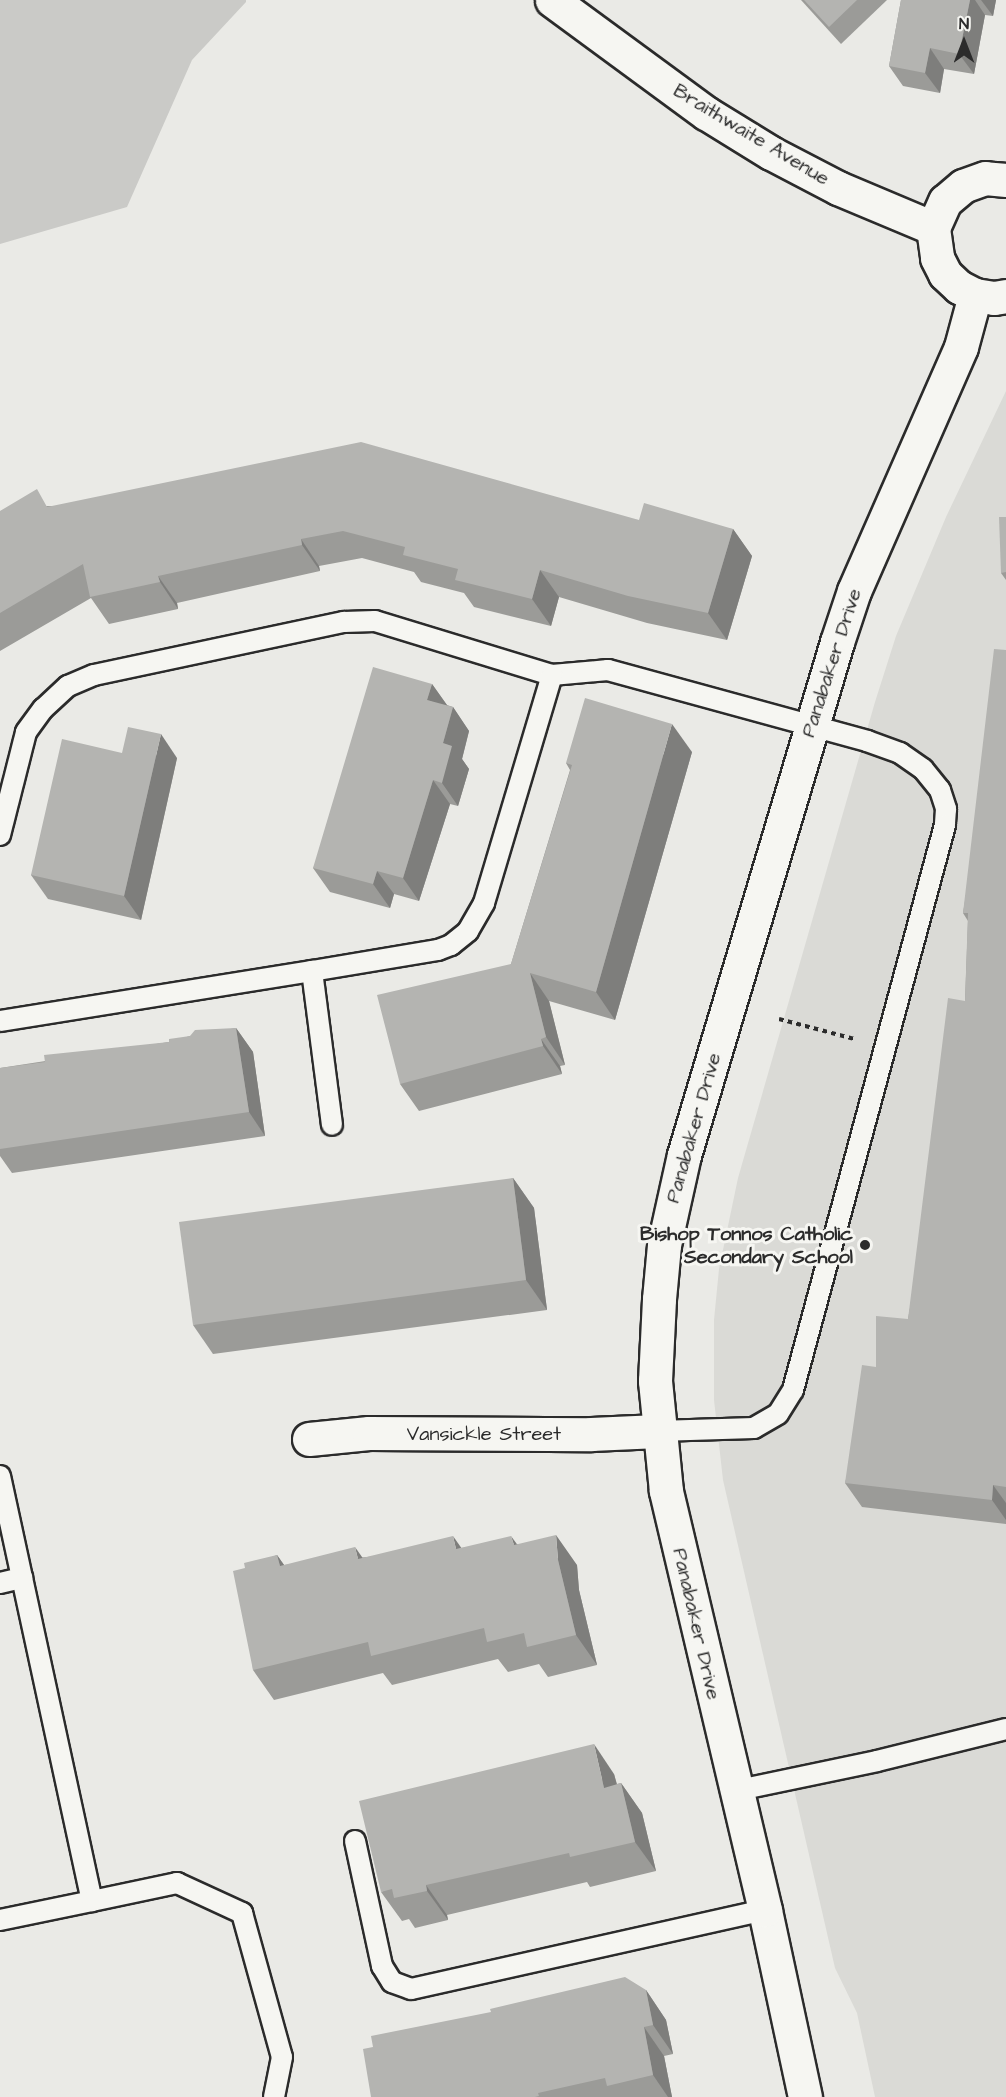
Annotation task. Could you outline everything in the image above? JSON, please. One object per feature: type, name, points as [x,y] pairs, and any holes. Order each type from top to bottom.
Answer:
[{"type":"street","name":"Braithwaite Avenue","points":[[552,0],[706,113],[771,153],[838,188],[933,228]]},
{"type":"street","points":[[990,295],[959,287],[945,274],[937,258],[933,228],[945,201],[963,186],[985,178],[1006,180]]},
{"type":"street","name":"Panabaker Drive","points":[[805,2097],[765,1910],[734,1791],[666,1491],[658,1431],[655,1381],[659,1299],[672,1204],[811,726],[854,591],[961,347],[990,295]]},
{"type":"street","name":"Vansickle Street","points":[[309,1439],[369,1433],[591,1434],[658,1431]]},
{"type":"lane","points":[[0,835],[26,732],[43,709],[68,686],[94,675],[344,622],[375,621],[552,675],[608,670],[867,741],[900,753],[923,770],[940,790],[946,809],[945,825],[793,1390],[778,1414],[754,1428],[658,1431]]},
{"type":"lane","points":[[0,1021],[438,950],[451,945],[468,931],[484,903],[552,675]]},
{"type":"lane","points":[[312,971],[332,1125]]},
{"type":"lane","points":[[0,1476],[92,1901]]},
{"type":"lane","points":[[0,1583],[22,1578]]},
{"type":"lane","points":[[734,1791],[877,1761],[1006,1729]]},
{"type":"lane","points":[[355,1841],[382,1966],[392,1982],[411,1989],[765,1910]]},
{"type":"lane","points":[[0,1920],[177,1883],[242,1913],[282,2057],[274,2097]]},
{"type":"path","points":[[779,1019],[861,1040]]},
{"type":"shaded area","points":[[0,0],[246,0],[246,2],[192,60],[127,207],[0,244]]},
{"type":"shaded area","name":"Bishop Tonnos Catholic Secondary School","points":[[1006,391],[1006,2097],[875,2097],[857,2013],[835,1968],[723,1480],[714,1400],[714,1320],[719,1269],[738,1178],[875,702],[896,636],[946,517]]},
{"type":"building","points":[[804,0],[857,0],[829,27]]},
{"type":"building","points":[[901,0],[970,0],[959,54],[930,48],[925,73],[889,66]]},
{"type":"building","points":[[361,442],[639,520],[644,503],[733,529],[708,613],[628,596],[540,570],[532,599],[455,580],[458,569],[403,555],[405,547],[343,531],[301,539],[302,545],[158,576],[160,582],[90,597],[83,564],[0,613],[0,511],[37,489],[47,507]]},
{"type":"building","points":[[999,517],[1006,517],[1006,572],[1001,573]]},
{"type":"building","points":[[994,649],[1006,650],[1006,1487],[993,1485],[992,1500],[845,1483],[862,1365],[876,1367],[876,1316],[908,1319],[948,998],[965,1001],[968,913],[963,913]]},
{"type":"building","points":[[373,667],[432,684],[427,700],[453,707],[443,743],[452,746],[442,783],[433,780],[403,878],[377,871],[373,884],[313,868]]},
{"type":"building","points":[[585,698],[672,724],[596,992],[530,973],[546,1037],[541,1039],[543,1046],[400,1084],[377,995],[511,964],[572,765],[566,763]]},
{"type":"building","points":[[128,727],[161,734],[124,896],[31,875],[62,739],[122,753]]},
{"type":"building","points":[[236,1028],[249,1112],[0,1149],[0,1068],[45,1062],[44,1055],[169,1042],[169,1039],[190,1036],[195,1030]]},
{"type":"building","points":[[513,1178],[526,1280],[193,1325],[179,1222]]},
{"type":"building","points":[[556,1535],[558,1560],[576,1635],[527,1647],[524,1633],[487,1642],[484,1628],[371,1656],[368,1642],[253,1670],[233,1571],[245,1568],[244,1563],[277,1555],[280,1566],[355,1547],[358,1559],[453,1536],[456,1549],[511,1536],[514,1545]]},
{"type":"building","points":[[594,1744],[604,1788],[621,1783],[635,1842],[570,1857],[569,1853],[426,1885],[427,1891],[394,1898],[392,1889],[381,1892],[359,1801]]},
{"type":"building","points":[[625,1977],[646,1990],[653,2025],[644,2027],[653,2075],[607,2086],[605,2078],[538,2093],[539,2096],[535,2097],[371,2097],[363,2049],[373,2047],[371,2036],[491,2012],[490,2009]]},
{"type":"place","name":"Bishop Tonnos Catholic Secondary School","points":[[865,1245]]}]
